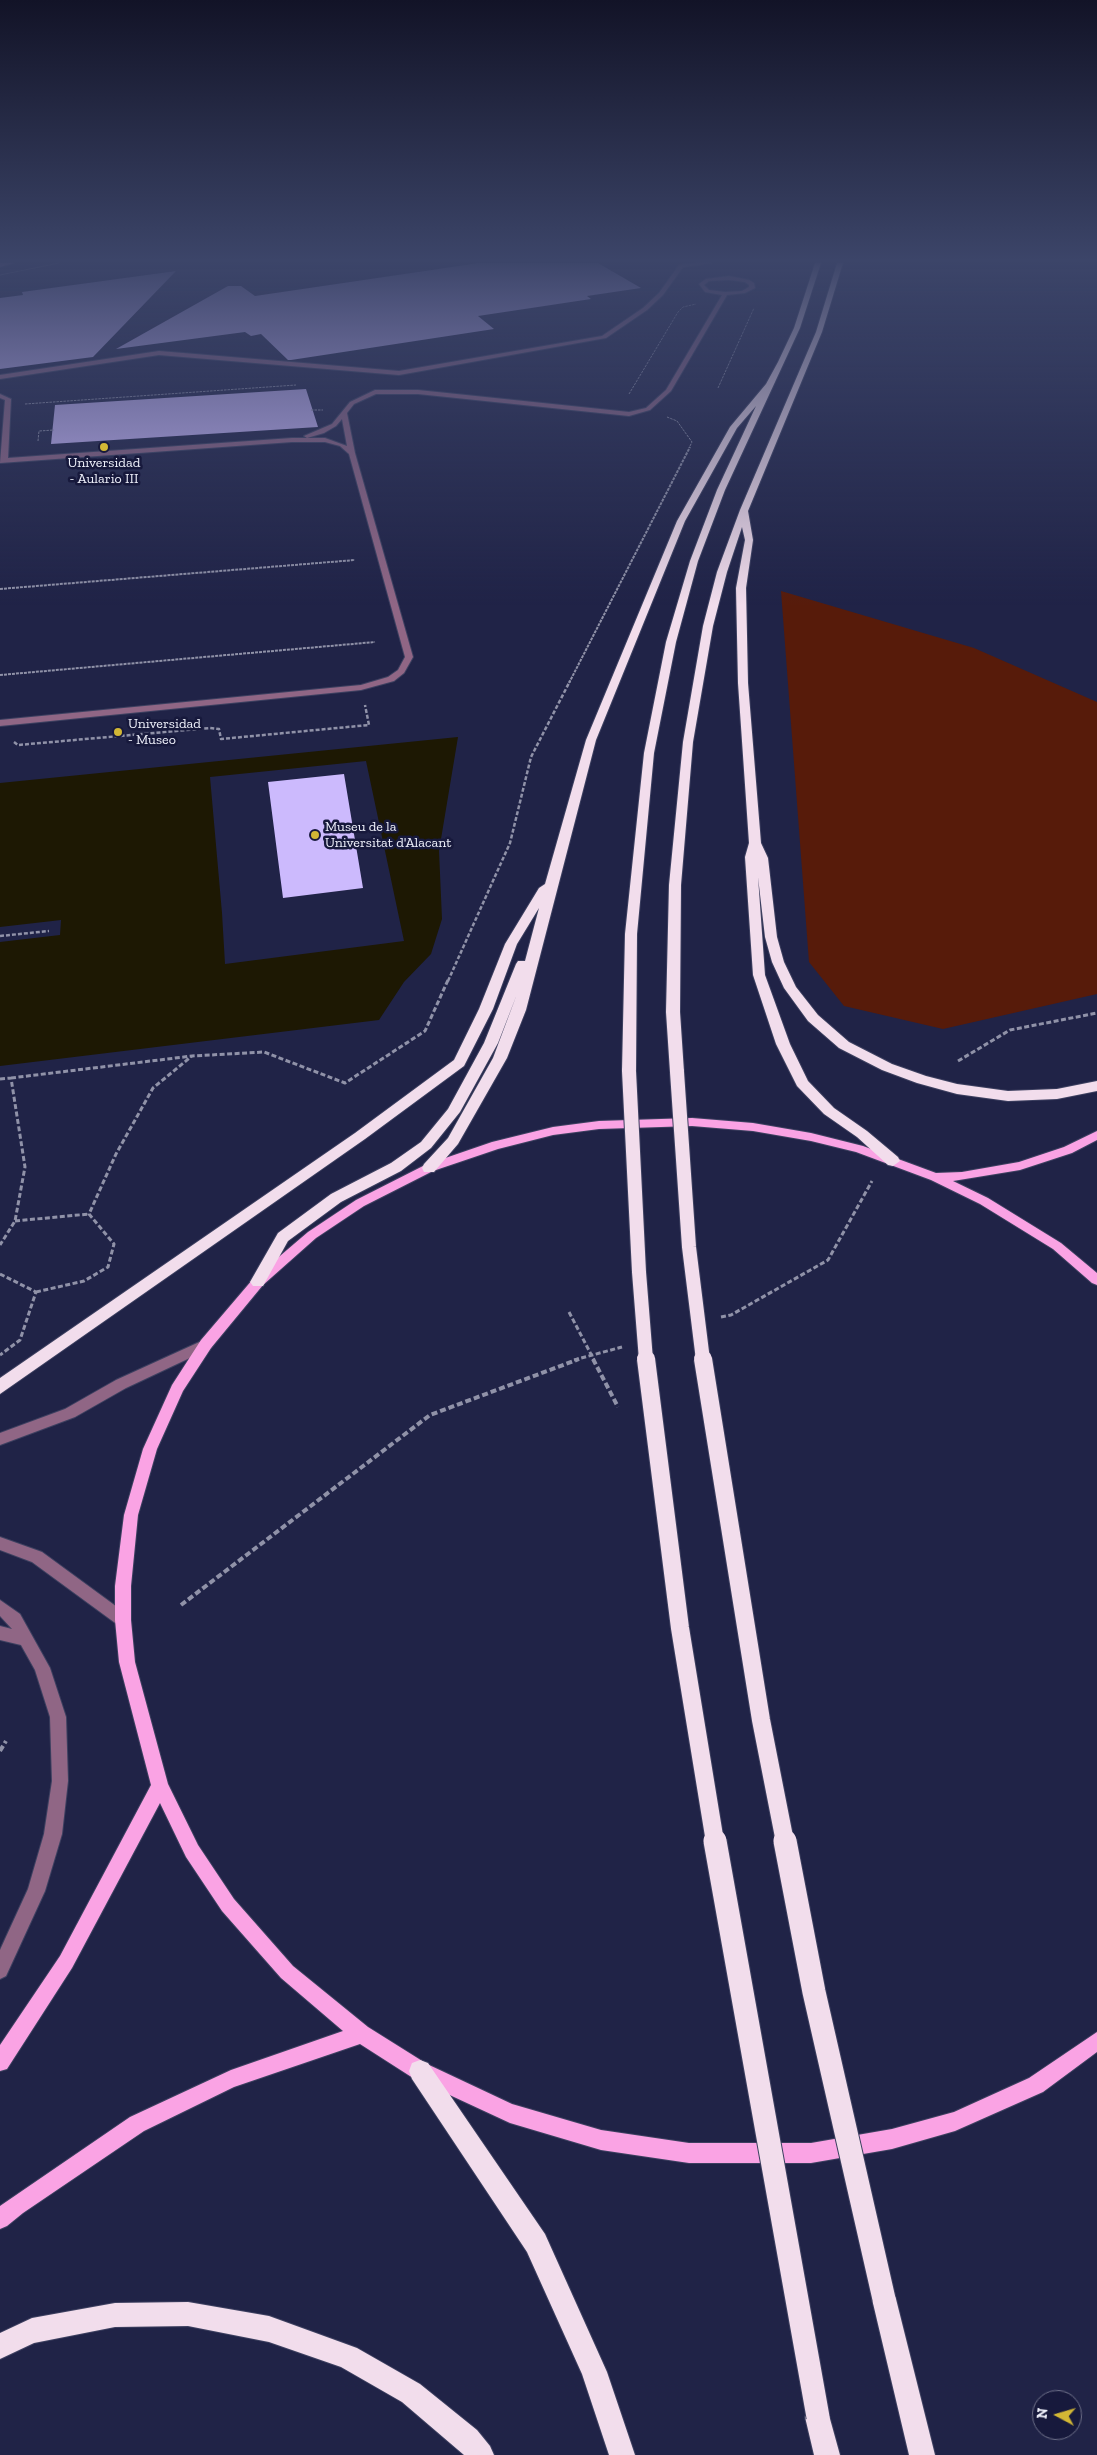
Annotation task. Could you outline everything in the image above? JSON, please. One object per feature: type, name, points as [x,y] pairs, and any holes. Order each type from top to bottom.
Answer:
[{"type":"highway","points":[[773,378],[721,490],[694,561],[671,642],[659,698],[649,753],[631,934],[629,1072],[639,1272],[648,1369],[680,1628],[733,1950],[818,2417],[827,2455]]},
{"type":"highway","points":[[801,378],[744,510],[722,572],[708,626],[688,742],[675,885],[673,1012],[689,1247],[703,1363],[760,1720],[814,1992],[884,2299],[922,2455]]},
{"type":"highway","points":[[430,1168],[453,1142],[500,1058],[519,1010],[552,876],[591,740],[681,521],[734,427],[769,385]]},
{"type":"highway","points":[[744,510],[749,540],[741,588],[743,683],[754,843],[751,857],[759,974],[783,1044],[802,1083],[829,1111],[862,1134],[894,1161]]},
{"type":"highway","points":[[754,843],[762,858],[771,937],[778,962],[790,988],[813,1018],[844,1045],[886,1067],[922,1080],[957,1089],[1008,1096],[1057,1094],[1097,1086]]},
{"type":"highway","points":[[258,1282],[283,1237],[336,1198],[396,1167],[426,1145],[453,1112],[491,1043],[506,1010],[552,876]]},
{"type":"highway","points":[[0,1387],[360,1136],[459,1063],[486,1009],[511,944],[552,876]]},
{"type":"highway","points":[[420,2071],[536,2243],[594,2372],[622,2455]]},
{"type":"highway","points":[[0,2346],[32,2331],[115,2315],[188,2314],[269,2329],[348,2356],[411,2393],[468,2439],[481,2455]]},
{"type":"main road","points":[[1097,1280],[1056,1246],[984,1201],[935,1177],[894,1161],[811,1137],[753,1127],[652,1121],[599,1125],[553,1132],[496,1145],[430,1168],[352,1208],[312,1235],[258,1282],[206,1344],[178,1389],[150,1449],[131,1515],[124,1586],[123,1620],[127,1662],[160,1786],[192,1852],[228,1906],[287,1972],[361,2034],[420,2071],[510,2113],[601,2140],[688,2153],[811,2153],[892,2139],[955,2121],[1036,2084],[1097,2041]]},
{"type":"main road","points":[[935,1177],[962,1176],[1020,1166],[1068,1150],[1097,1135]]},
{"type":"main road","points":[[0,2062],[66,1962],[160,1786]]},
{"type":"main road","points":[[0,2219],[16,2206],[137,2124],[232,2079],[361,2034]]},
{"type":"street","points":[[292,440],[322,432],[334,425],[352,403],[375,392],[394,391],[629,414],[648,409],[668,390],[675,378]]},
{"type":"street","points":[[0,396],[8,399],[2,461],[292,440],[325,440],[342,446],[352,453]]},
{"type":"street","points":[[0,723],[361,687],[379,683],[401,672],[408,657],[352,453],[344,414]]},
{"type":"street","points":[[0,1439],[70,1414],[120,1384],[206,1344]]},
{"type":"street","points":[[0,1543],[37,1557],[123,1620]]},
{"type":"street","points":[[0,1607],[14,1619],[42,1668],[58,1717],[60,1781],[53,1834],[36,1891],[0,1970]]},
{"type":"street","points":[[0,1633],[25,1639]]},
{"type":"path","points":[[8,406],[301,384]]},
{"type":"path","points":[[0,1079],[192,1056],[264,1052],[298,1067],[345,1083],[425,1030],[510,843],[531,757],[692,442],[677,421],[648,409]]},
{"type":"path","points":[[0,589],[356,560]]},
{"type":"path","points":[[0,675],[375,642]]},
{"type":"path","points":[[12,741],[18,744],[210,728],[219,729],[221,739],[369,725],[365,701]]},
{"type":"path","points":[[0,936],[48,931]]},
{"type":"path","points":[[958,1061],[1010,1030],[1097,1013]]},
{"type":"path","points":[[89,1214],[116,1154],[153,1088],[192,1056]]},
{"type":"path","points":[[0,1245],[15,1221],[25,1167],[11,1078]]},
{"type":"path","points":[[731,1315],[828,1260],[872,1181]]},
{"type":"path","points":[[15,1221],[89,1214]]},
{"type":"path","points":[[0,1274],[36,1292],[84,1282],[108,1267],[114,1244],[89,1214]]},
{"type":"path","points":[[0,1356],[20,1340],[36,1292]]},
{"type":"path","points":[[569,1312],[618,1407]]},
{"type":"path","points":[[181,1605],[430,1415],[575,1360]]},
{"type":"path","points":[[0,1751],[6,1741]]},
{"type":"shaded area","points":[[781,591],[974,648],[1097,702],[1097,994],[943,1029],[844,1006],[809,962]]},
{"type":"shaded area","points":[[458,737],[439,851],[442,919],[431,954],[404,982],[379,1020],[0,1066],[0,942],[60,935],[61,920],[0,927],[0,783]],"holes":[[[366,761],[404,941],[225,964],[210,777]]]},
{"type":"building","points":[[306,389],[318,427],[51,444],[55,405]]},
{"type":"building","name":"Museu de la Universitat d'Alacant","points":[[344,774],[363,888],[283,898],[268,782]]},
{"type":"place","name":"Universidad - Aulario III","points":[[104,447]]},
{"type":"place","name":"Universidad - Museo","points":[[118,732]]},
{"type":"place","name":"Museu de la Universitat d'Alacant","points":[[315,835]]}]
